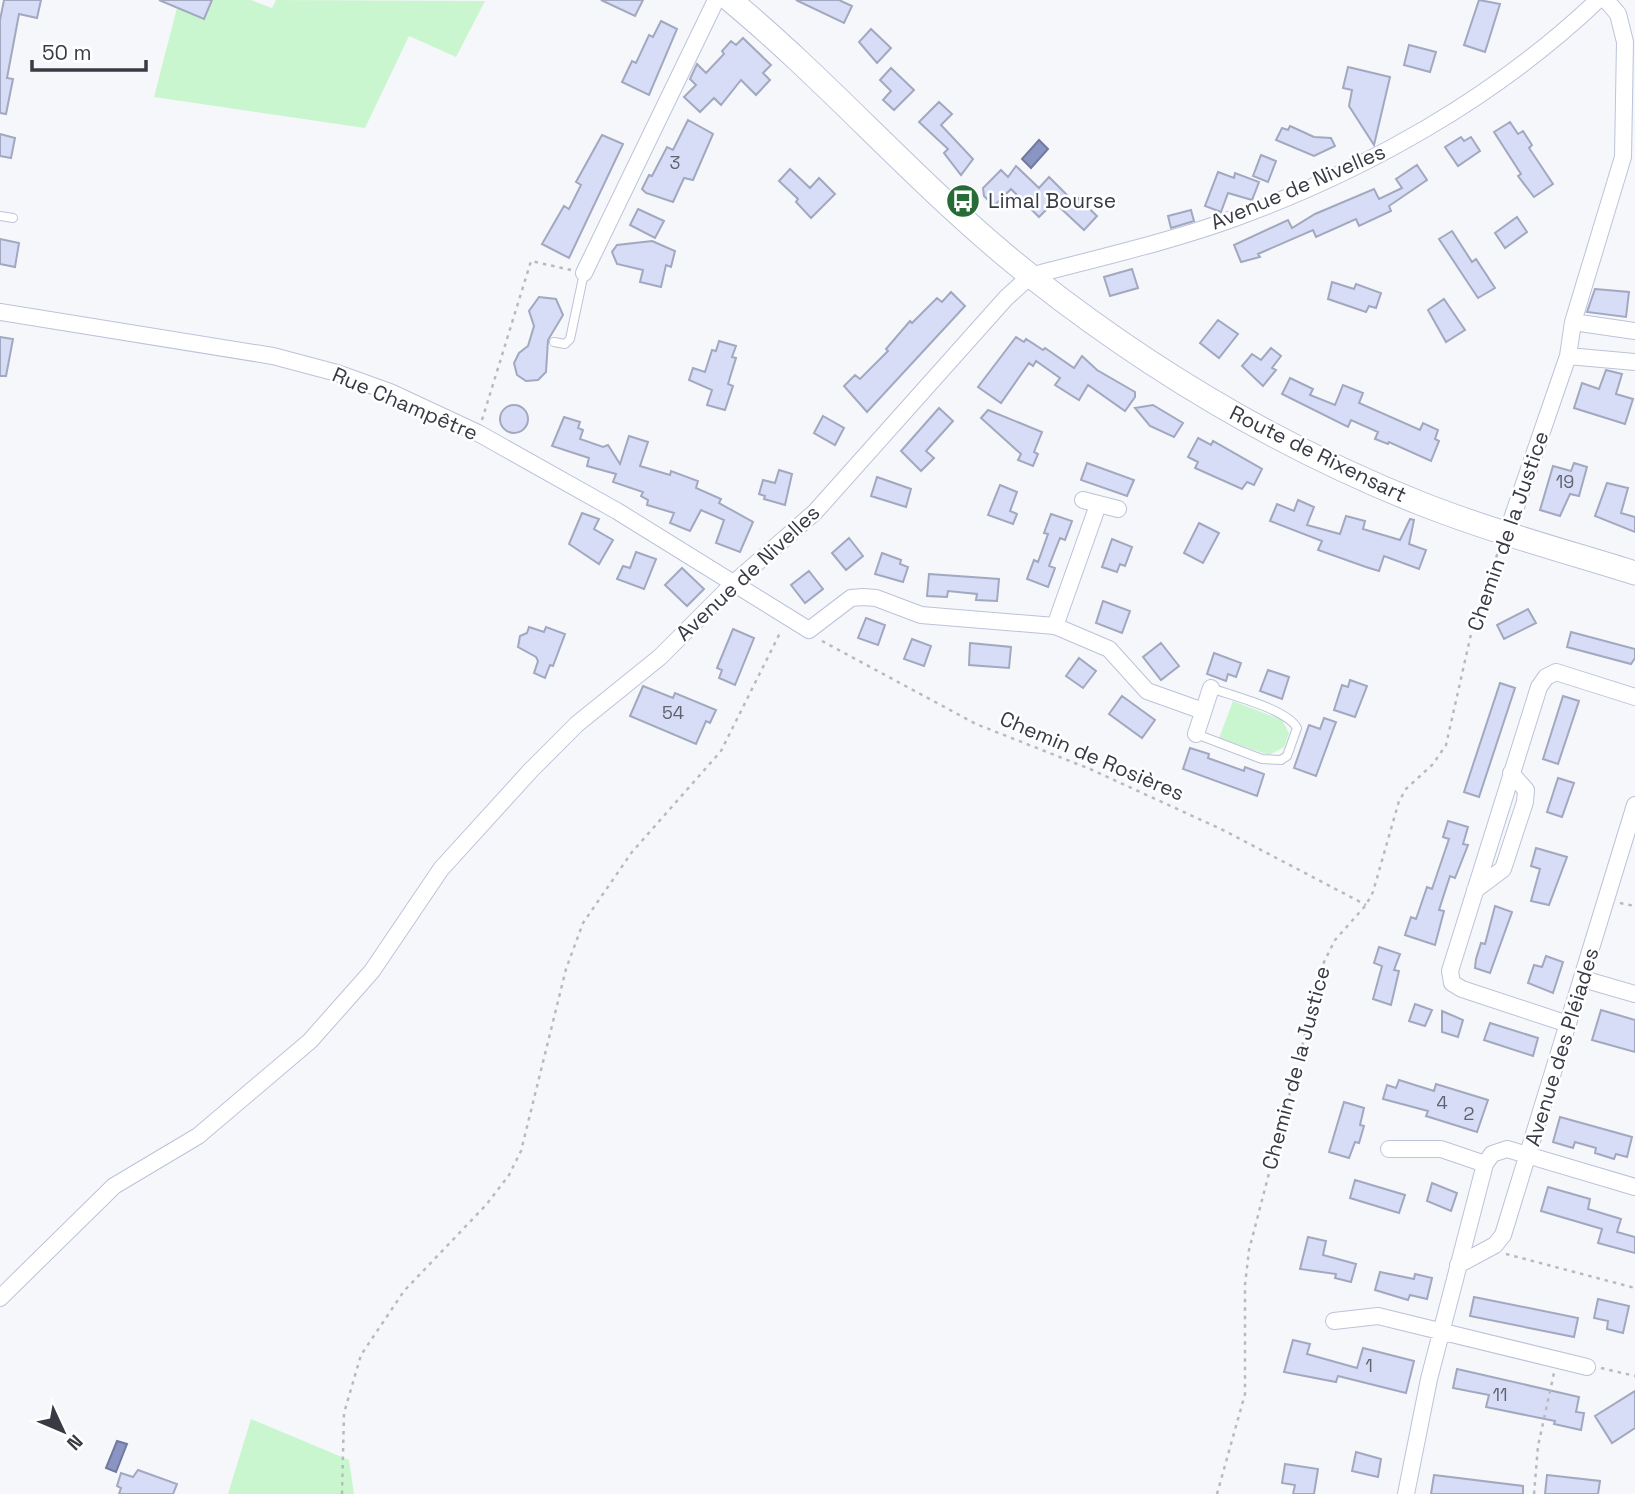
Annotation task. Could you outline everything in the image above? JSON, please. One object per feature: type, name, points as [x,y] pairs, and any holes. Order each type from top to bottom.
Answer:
[{"type":"street","points":[[585,271],[716,0]]},
{"type":"street","name":"Route de Rixensart","points":[[730,0],[787,49],[1030,276],[1134,352],[1220,406],[1355,475],[1424,504],[1635,573]]},
{"type":"street","name":"Avenue de Nivelles","points":[[0,1298],[114,1186],[198,1136],[310,1041],[372,971],[441,869],[531,770],[577,724],[660,657],[735,582],[815,512],[1006,298],[1030,276],[1234,219],[1371,158],[1476,96],[1528,59],[1598,0]]},
{"type":"street","name":"Chemin de la Justice","points":[[1507,533],[1568,356],[1573,322],[1630,145],[1625,42],[1618,14],[1606,0]]},
{"type":"street","name":"Rue Champêtre","points":[[0,312],[273,356],[337,373],[390,393],[478,433],[735,582],[809,630]]},
{"type":"street","points":[[1573,322],[1635,331]]},
{"type":"street","points":[[1568,356],[1635,362]]},
{"type":"street","points":[[1055,626],[1091,502],[1118,509]]},
{"type":"street","points":[[809,630],[851,598],[863,597],[876,598],[921,615],[1055,626],[1109,649],[1147,691],[1203,711]]},
{"type":"street","points":[[1567,1024],[1462,989],[1452,983],[1450,971],[1539,687],[1546,677],[1556,673],[1635,697]]},
{"type":"street","points":[[1196,734],[1211,688]]},
{"type":"street","name":"Avenue des Pléiades","points":[[1485,1164],[1492,1154],[1507,1149],[1528,1157],[1635,805]]},
{"type":"street","points":[[1583,978],[1635,994]]},
{"type":"street","points":[[1389,1149],[1441,1149],[1485,1164],[1440,1332],[1406,1494]]},
{"type":"street","points":[[1458,1265],[1489,1249],[1503,1235],[1528,1157],[1635,1187]]},
{"type":"street","points":[[1334,1321],[1378,1316],[1587,1367]]},
{"type":"lane","points":[[0,216],[13,218]]},
{"type":"lane","points":[[554,342],[565,344],[570,339],[585,271]]},
{"type":"lane","points":[[1196,734],[1273,761],[1286,756],[1297,729],[1294,722],[1279,713],[1211,688]]},
{"type":"path","points":[[478,433],[531,261],[585,271]]},
{"type":"path","name":"Chemin de la Justice","points":[[1217,1494],[1245,1394],[1245,1285],[1249,1250],[1287,1094],[1329,950],[1341,930],[1366,905],[1399,801],[1406,789],[1433,764],[1446,745],[1480,603],[1507,533]]},
{"type":"path","points":[[342,1494],[344,1413],[361,1355],[404,1291],[486,1205],[509,1175],[521,1151],[566,969],[583,923],[632,852],[721,751],[789,615]]},
{"type":"path","name":"Chemin de Rosières","points":[[809,630],[824,643],[976,724],[1090,769],[1223,831],[1366,905]]},
{"type":"path","points":[[1489,1249],[1635,1288]]},
{"type":"path","points":[[1534,1494],[1538,1446],[1557,1360]]},
{"type":"path","points":[[1587,1367],[1635,1376]]},
{"type":"green space","points":[[179,0],[251,0],[272,8],[276,0],[485,1],[456,57],[409,36],[365,128],[154,97]]},
{"type":"green space","points":[[1233,701],[1282,720],[1289,733],[1284,747],[1269,755],[1219,738]]},
{"type":"green space","points":[[251,1419],[349,1460],[354,1494],[228,1494]]},
{"type":"water","points":[[1039,140],[1048,149],[1031,168],[1022,159]]},
{"type":"water","points":[[117,1441],[127,1444],[116,1472],[106,1468]]},
{"type":"building","points":[[4,0],[41,0],[37,18],[19,14],[7,78],[13,79],[6,114],[0,113],[0,20]]},
{"type":"building","points":[[159,0],[212,0],[204,19]]},
{"type":"building","points":[[601,0],[643,0],[635,16]]},
{"type":"building","points":[[796,0],[839,0],[852,6],[844,23]]},
{"type":"building","points":[[1479,0],[1500,4],[1485,52],[1464,45]]},
{"type":"building","points":[[661,21],[677,29],[649,95],[622,82],[632,61],[636,63],[649,35],[653,37]]},
{"type":"building","points":[[871,29],[891,48],[877,63],[859,42]]},
{"type":"building","points":[[743,38],[771,65],[763,73],[770,80],[756,95],[741,80],[721,105],[714,98],[700,112],[684,97],[696,85],[690,79],[697,64],[706,73],[724,54],[722,51],[731,41],[736,45]]},
{"type":"building","points":[[1409,45],[1436,52],[1430,72],[1404,65]]},
{"type":"building","points":[[1348,67],[1390,77],[1374,145],[1349,106],[1352,90],[1343,88]]},
{"type":"building","points":[[891,68],[914,90],[894,110],[883,100],[891,91],[880,80]]},
{"type":"building","points":[[939,102],[952,114],[941,125],[973,159],[961,175],[944,153],[948,149],[919,122]]},
{"type":"building","points":[[688,120],[713,134],[693,180],[684,178],[673,202],[646,193],[642,189],[649,175],[652,176],[667,147],[673,150]]},
{"type":"building","points":[[1510,122],[1518,134],[1523,131],[1532,145],[1529,148],[1553,184],[1534,197],[1518,176],[1521,174],[1494,132]]},
{"type":"building","points":[[1290,126],[1314,137],[1331,138],[1335,146],[1314,156],[1276,140],[1282,128],[1288,130]]},
{"type":"building","points":[[0,134],[15,138],[11,158],[0,156]]},
{"type":"building","points":[[602,135],[623,144],[569,258],[542,244],[564,206],[569,209],[581,185],[576,182]]},
{"type":"building","points":[[1461,137],[1464,141],[1471,137],[1480,151],[1458,166],[1445,147]]},
{"type":"building","points":[[1261,155],[1276,161],[1268,182],[1253,176]]},
{"type":"building","points":[[1417,165],[1427,180],[1389,206],[1391,211],[1359,226],[1356,219],[1316,237],[1313,230],[1258,254],[1260,257],[1241,262],[1234,245],[1288,220],[1292,228],[1315,214],[1374,189],[1379,199],[1402,188],[1396,179]]},
{"type":"building","points":[[1016,166],[1039,188],[1049,177],[1074,202],[1078,198],[1097,216],[1084,230],[1054,202],[1039,217],[1011,189],[994,206],[984,196],[983,188],[1001,170],[1008,177]]},
{"type":"building","points":[[790,169],[810,188],[819,178],[835,194],[811,218],[796,202],[798,199],[779,181]]},
{"type":"building","points":[[1218,172],[1234,178],[1235,173],[1259,182],[1252,200],[1228,193],[1221,212],[1205,206]]},
{"type":"building","points":[[638,209],[664,221],[655,238],[630,225]]},
{"type":"building","points":[[1191,210],[1194,221],[1171,228],[1168,216]]},
{"type":"building","points":[[1517,217],[1527,232],[1505,248],[1495,233]]},
{"type":"building","points":[[1452,231],[1472,262],[1476,259],[1495,288],[1478,298],[1439,239]]},
{"type":"building","points":[[0,239],[19,243],[15,267],[0,264]]},
{"type":"building","points":[[652,241],[675,251],[671,267],[666,265],[661,287],[640,282],[643,270],[617,264],[612,252],[617,245]]},
{"type":"building","points":[[1132,269],[1138,288],[1110,296],[1104,277]]},
{"type":"building","points":[[1332,282],[1354,289],[1356,284],[1381,293],[1376,308],[1369,306],[1366,312],[1328,299]]},
{"type":"building","points":[[1595,289],[1629,292],[1626,317],[1587,312]]},
{"type":"building","points":[[951,292],[965,306],[867,412],[844,386],[855,375],[860,379],[888,351],[886,349],[910,321],[912,323],[937,298],[942,302]]},
{"type":"building","points":[[539,297],[556,299],[563,315],[548,340],[546,372],[538,380],[526,381],[517,375],[514,363],[519,353],[528,346],[534,326],[529,311]]},
{"type":"building","points":[[1444,299],[1465,330],[1446,342],[1428,310]]},
{"type":"building","points":[[1218,320],[1238,334],[1219,358],[1200,343]]},
{"type":"building","points":[[0,337],[13,339],[6,376],[0,376]]},
{"type":"building","points":[[1016,337],[1024,342],[1026,339],[1043,350],[1045,348],[1074,368],[1082,356],[1097,370],[1135,392],[1135,397],[1125,411],[1088,385],[1079,400],[1055,385],[1060,378],[1036,361],[1033,366],[1029,363],[1001,403],[978,387]]},
{"type":"building","points":[[719,341],[736,346],[732,357],[736,358],[728,384],[733,386],[725,410],[707,405],[712,390],[689,380],[693,368],[705,372],[712,350],[716,351]]},
{"type":"building","points":[[1271,348],[1281,356],[1272,368],[1276,370],[1263,386],[1242,366],[1252,354],[1261,360]]},
{"type":"building","points":[[1606,370],[1622,374],[1616,394],[1633,399],[1625,424],[1574,408],[1582,383],[1599,389]]},
{"type":"building","points":[[1290,378],[1313,389],[1310,395],[1335,405],[1343,385],[1363,393],[1359,403],[1420,430],[1423,423],[1438,430],[1435,439],[1439,441],[1431,461],[1389,442],[1388,444],[1375,439],[1378,432],[1351,420],[1348,427],[1282,394]]},
{"type":"building","points":[[514,405],[524,409],[528,419],[524,429],[514,433],[504,429],[500,419],[504,409]]},
{"type":"building","points":[[1153,405],[1183,423],[1174,437],[1150,426],[1135,408]]},
{"type":"building","points":[[939,408],[953,421],[926,451],[934,458],[921,471],[901,451]]},
{"type":"building","points":[[988,410],[1042,432],[1034,452],[1038,454],[1033,466],[1018,460],[1021,454],[981,418]]},
{"type":"building","points":[[823,416],[844,428],[835,445],[814,433]]},
{"type":"building","points":[[564,417],[580,422],[578,428],[583,430],[580,439],[603,447],[608,445],[620,464],[629,436],[648,442],[640,466],[670,475],[671,471],[698,481],[696,488],[721,499],[719,503],[753,522],[740,552],[716,543],[724,520],[701,510],[690,531],[670,523],[674,513],[647,505],[648,500],[641,496],[643,492],[613,482],[616,474],[587,466],[589,458],[552,446]]},
{"type":"building","points":[[1198,438],[1211,445],[1213,441],[1262,469],[1254,485],[1247,482],[1242,489],[1195,468],[1198,462],[1188,457]]},
{"type":"building","points":[[1087,463],[1134,480],[1127,496],[1081,480]]},
{"type":"building","points":[[1574,463],[1587,467],[1579,496],[1570,494],[1560,516],[1540,510],[1553,466],[1571,471]]},
{"type":"building","points":[[779,470],[792,474],[785,505],[764,499],[765,496],[759,494],[763,480],[775,483]]},
{"type":"building","points":[[877,477],[911,489],[906,507],[871,496]]},
{"type":"building","points":[[1607,483],[1628,488],[1621,513],[1635,517],[1635,532],[1595,516]]},
{"type":"building","points":[[1000,485],[1017,492],[1010,511],[1017,514],[1013,524],[988,515]]},
{"type":"building","points":[[1298,500],[1314,507],[1307,525],[1340,534],[1346,516],[1365,521],[1363,529],[1400,540],[1410,519],[1414,520],[1409,544],[1426,550],[1419,569],[1384,556],[1379,571],[1366,567],[1318,550],[1322,541],[1270,521],[1277,504],[1294,511]]},
{"type":"building","points":[[582,513],[599,519],[594,529],[613,540],[599,564],[569,544]]},
{"type":"building","points":[[1051,514],[1072,521],[1065,540],[1060,538],[1049,566],[1055,568],[1048,587],[1027,579],[1034,560],[1038,562],[1048,534],[1044,533]]},
{"type":"building","points":[[1199,523],[1219,533],[1203,563],[1184,553]]},
{"type":"building","points":[[849,538],[863,556],[846,570],[832,553]]},
{"type":"building","points":[[1112,539],[1132,547],[1125,566],[1120,564],[1117,572],[1102,567]]},
{"type":"building","points":[[636,552],[656,559],[644,589],[617,579],[623,566],[630,568]]},
{"type":"building","points":[[882,553],[901,560],[900,564],[908,567],[903,582],[875,574]]},
{"type":"building","points":[[682,568],[704,589],[687,606],[665,585]]},
{"type":"building","points":[[809,571],[823,589],[805,603],[791,585]]},
{"type":"building","points":[[929,574],[999,579],[997,601],[976,600],[977,594],[948,591],[947,597],[927,596]]},
{"type":"building","points":[[1103,601],[1130,611],[1122,633],[1096,623]]},
{"type":"building","points":[[1528,609],[1536,623],[1504,639],[1497,625]]},
{"type":"building","points":[[866,618],[885,625],[878,645],[858,638]]},
{"type":"building","points":[[529,627],[544,632],[546,627],[565,634],[553,666],[550,665],[545,678],[534,673],[538,661],[536,657],[518,647],[520,636],[527,633]]},
{"type":"building","points":[[733,629],[754,638],[735,685],[719,678],[722,670],[717,668]]},
{"type":"building","points":[[1571,632],[1635,649],[1635,658],[1631,664],[1567,647]]},
{"type":"building","points":[[912,639],[931,646],[924,666],[904,659]]},
{"type":"building","points":[[970,643],[1011,647],[1009,668],[969,665]]},
{"type":"building","points":[[1161,643],[1179,666],[1161,680],[1143,657]]},
{"type":"building","points":[[1214,653],[1241,663],[1236,677],[1228,674],[1226,681],[1207,674]]},
{"type":"building","points":[[1079,658],[1096,671],[1083,688],[1066,676]]},
{"type":"building","points":[[1268,670],[1289,677],[1282,699],[1260,691]]},
{"type":"building","points":[[1350,680],[1367,686],[1355,717],[1334,710],[1342,685],[1348,687]]},
{"type":"building","points":[[1500,683],[1515,688],[1479,797],[1464,792]]},
{"type":"building","points":[[643,686],[673,698],[675,693],[716,710],[710,723],[706,721],[696,744],[630,716]]},
{"type":"building","points":[[1122,696],[1155,720],[1142,738],[1109,714]]},
{"type":"building","points":[[1563,696],[1579,701],[1558,764],[1543,759]]},
{"type":"building","points":[[1324,718],[1336,722],[1316,776],[1294,768],[1309,725],[1320,729]]},
{"type":"building","points":[[1190,748],[1209,754],[1208,758],[1244,771],[1245,767],[1264,774],[1257,796],[1183,769]]},
{"type":"building","points":[[1558,778],[1574,783],[1562,817],[1547,812]]},
{"type":"building","points":[[1448,821],[1468,827],[1463,844],[1468,845],[1455,878],[1450,876],[1439,910],[1444,911],[1435,945],[1405,935],[1411,917],[1416,919],[1427,887],[1432,889],[1449,839],[1443,837]]},
{"type":"building","points":[[1536,848],[1567,857],[1549,905],[1531,901],[1540,869],[1531,866]]},
{"type":"building","points":[[1495,906],[1512,912],[1490,973],[1475,968],[1481,943],[1485,944]]},
{"type":"building","points":[[1379,947],[1400,954],[1394,970],[1399,971],[1391,1005],[1373,999],[1382,966],[1374,963]]},
{"type":"building","points":[[1546,956],[1563,962],[1553,993],[1528,983],[1534,965],[1542,967]]},
{"type":"building","points":[[1415,1004],[1432,1010],[1425,1026],[1409,1021]]},
{"type":"building","points":[[1601,1010],[1635,1020],[1635,1052],[1592,1040]]},
{"type":"building","points":[[1442,1011],[1463,1020],[1458,1037],[1442,1032]]},
{"type":"building","points":[[1490,1023],[1538,1038],[1533,1056],[1484,1040]]},
{"type":"building","points":[[1399,1080],[1434,1091],[1436,1084],[1488,1100],[1477,1132],[1426,1116],[1428,1111],[1383,1099],[1387,1085],[1396,1088]]},
{"type":"building","points":[[1344,1102],[1364,1108],[1360,1125],[1364,1126],[1359,1143],[1355,1142],[1349,1158],[1329,1152]]},
{"type":"building","points":[[1560,1117],[1632,1137],[1627,1157],[1616,1154],[1614,1159],[1595,1153],[1596,1148],[1575,1142],[1573,1148],[1553,1142]]},
{"type":"building","points":[[1355,1180],[1405,1195],[1399,1213],[1350,1198]]},
{"type":"building","points":[[1432,1183],[1457,1193],[1451,1211],[1427,1201]]},
{"type":"building","points":[[1548,1187],[1590,1199],[1588,1209],[1621,1219],[1617,1232],[1635,1237],[1635,1253],[1598,1243],[1602,1229],[1541,1211]]},
{"type":"building","points":[[1308,1237],[1326,1241],[1323,1255],[1356,1264],[1351,1282],[1335,1278],[1336,1274],[1300,1269]]},
{"type":"building","points":[[1380,1272],[1414,1279],[1415,1274],[1432,1278],[1427,1299],[1410,1295],[1408,1300],[1375,1290]]},
{"type":"building","points":[[1474,1297],[1578,1318],[1574,1337],[1470,1316]]},
{"type":"building","points":[[1598,1299],[1629,1306],[1623,1333],[1607,1329],[1608,1321],[1594,1318]]},
{"type":"building","points":[[1293,1340],[1310,1344],[1307,1354],[1357,1368],[1363,1348],[1414,1361],[1406,1393],[1338,1376],[1336,1382],[1284,1372]]},
{"type":"building","points":[[1457,1369],[1579,1397],[1576,1412],[1584,1413],[1581,1430],[1554,1424],[1555,1421],[1486,1407],[1489,1395],[1453,1388]]},
{"type":"building","points":[[1635,1391],[1635,1428],[1612,1443],[1595,1416]]},
{"type":"building","points":[[1356,1452],[1381,1459],[1378,1477],[1352,1471]]},
{"type":"building","points":[[1285,1464],[1318,1469],[1314,1494],[1293,1494],[1295,1485],[1282,1483]]},
{"type":"building","points":[[138,1470],[177,1484],[173,1494],[119,1494],[121,1488],[117,1486],[121,1473],[133,1477]]},
{"type":"building","points":[[1434,1475],[1523,1486],[1523,1494],[1431,1494]]},
{"type":"building","points":[[1547,1475],[1600,1481],[1598,1494],[1545,1494]]},
{"type":"place","name":"Limal Bourse","points":[[963,201]]}]
